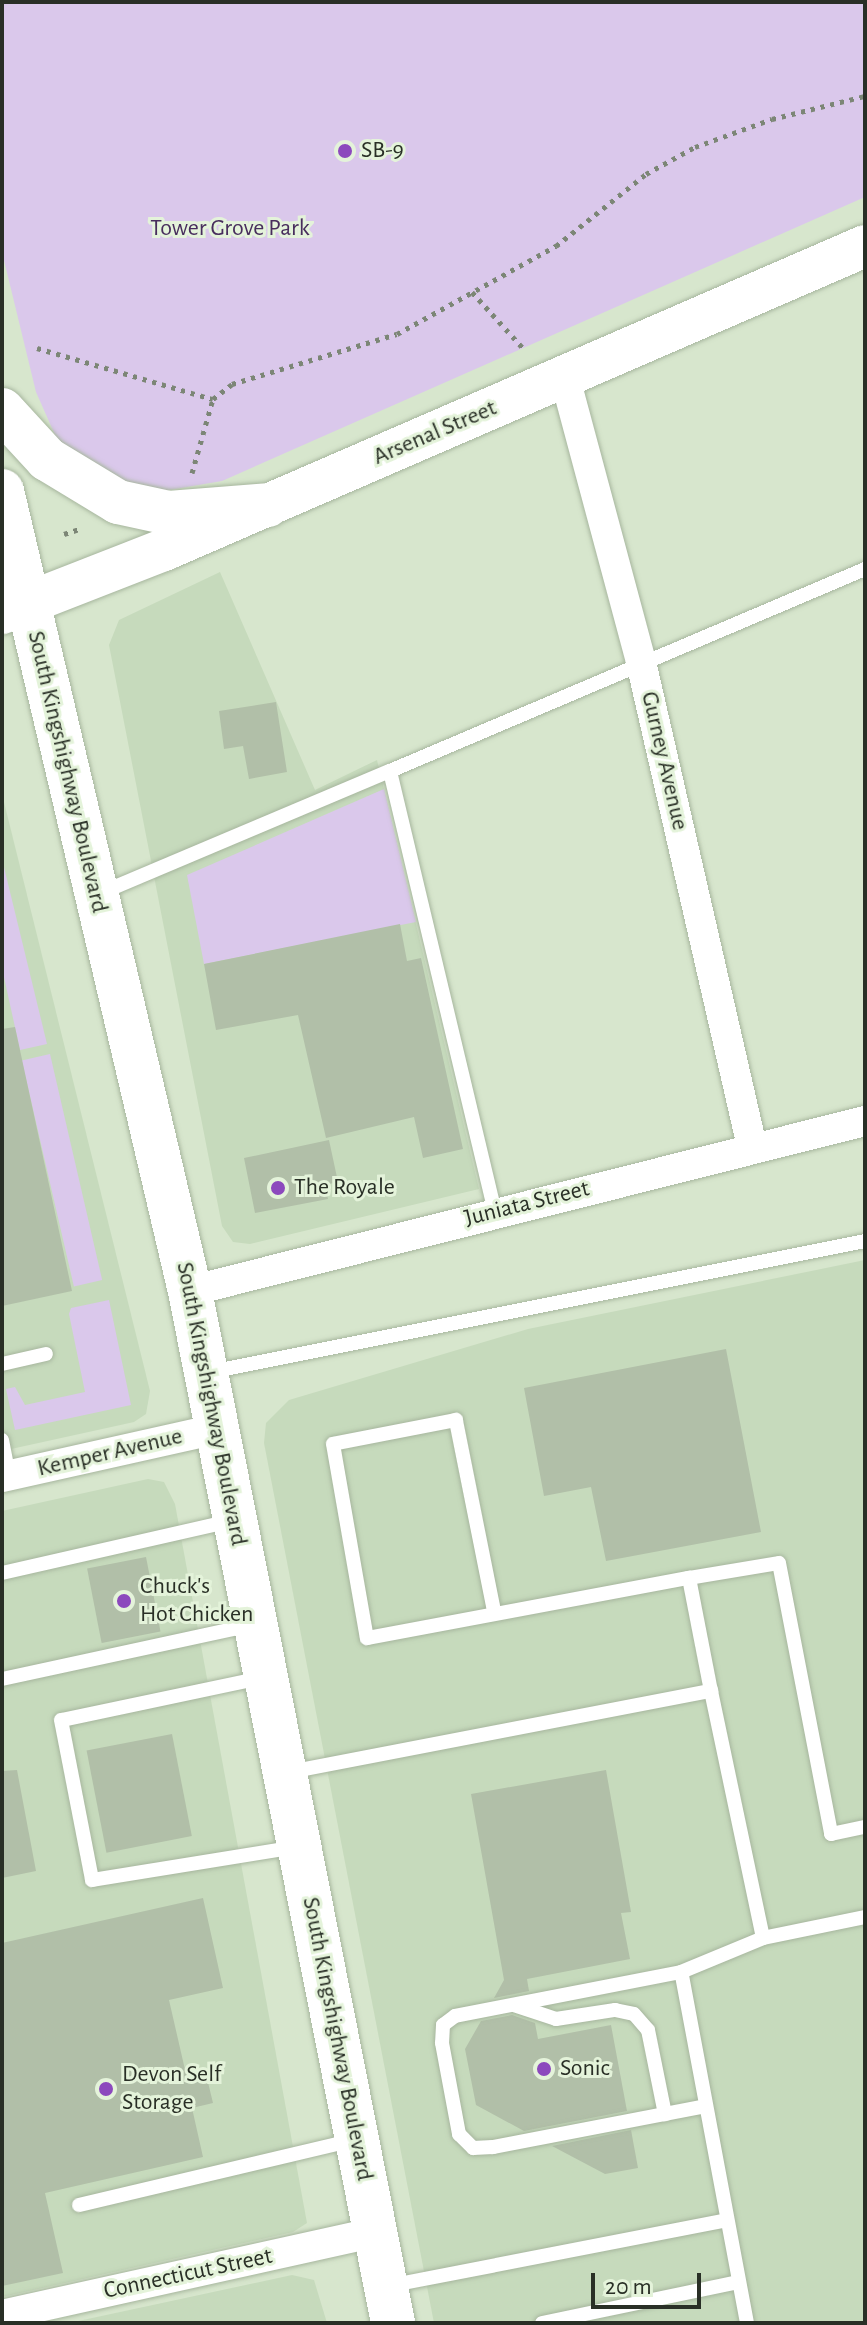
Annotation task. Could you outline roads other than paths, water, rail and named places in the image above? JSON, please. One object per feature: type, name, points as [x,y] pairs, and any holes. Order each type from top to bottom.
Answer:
[{"type":"main road","name":"Arsenal Street","points":[[15,609],[268,505],[865,246]]},
{"type":"main road","points":[[2,410],[47,459],[118,502],[169,513],[268,505]]},
{"type":"main road","name":"South Kingshighway Boulevard","points":[[2,491],[15,609],[95,896],[190,1291],[389,2305]]},
{"type":"street","name":"Gurney Avenue","points":[[565,378],[641,662],[752,1147]]},
{"type":"street","name":"Juniata Street","points":[[190,1291],[865,1121]]},
{"type":"street","name":"Kemper Avenue","points":[[5,1476],[217,1429]]},
{"type":"street","name":"Connecticut Street","points":[[2,2315],[375,2232]]},
{"type":"lane","points":[[95,896],[865,569]]},
{"type":"lane","points":[[390,771],[495,1212]]},
{"type":"lane","points":[[206,1373],[865,1241]]},
{"type":"lane","points":[[2,1364],[46,1354]]},
{"type":"lane","points":[[494,1611],[456,1420],[333,1444],[367,1638],[494,1611],[779,1563],[831,1834],[865,1827]]},
{"type":"lane","points":[[2,1440],[5,1476]]},
{"type":"lane","points":[[2,1573],[235,1520]]},
{"type":"lane","points":[[689,1578],[763,1938]]},
{"type":"lane","points":[[2,1679],[255,1625]]},
{"type":"lane","points":[[266,1677],[61,1720],[92,1880],[299,1846]]},
{"type":"lane","points":[[285,1773],[711,1691]]},
{"type":"lane","points":[[705,2106],[473,2148],[459,2134],[443,2025],[455,2016],[681,1972],[763,1938],[865,1917]]},
{"type":"lane","points":[[681,1972],[747,2323]]},
{"type":"lane","points":[[512,2005],[556,2019],[615,2010],[634,2014],[648,2030],[665,2114]]},
{"type":"lane","points":[[79,2205],[357,2139]]},
{"type":"lane","points":[[389,2305],[726,2220]]},
{"type":"lane","points":[[542,2323],[738,2282]]},
{"type":"place","name":"SB-9","points":[[345,151]]},
{"type":"place","name":"The Royale","points":[[278,1188]]},
{"type":"place","name":"Chuck's Hot Chicken","points":[[124,1601]]},
{"type":"place","name":"Sonic","points":[[544,2069]]},
{"type":"place","name":"Devon Self Storage","points":[[106,2089]]},
{"type":"park label","name":"Tower Grove Park","points":[[230,229]]}]
